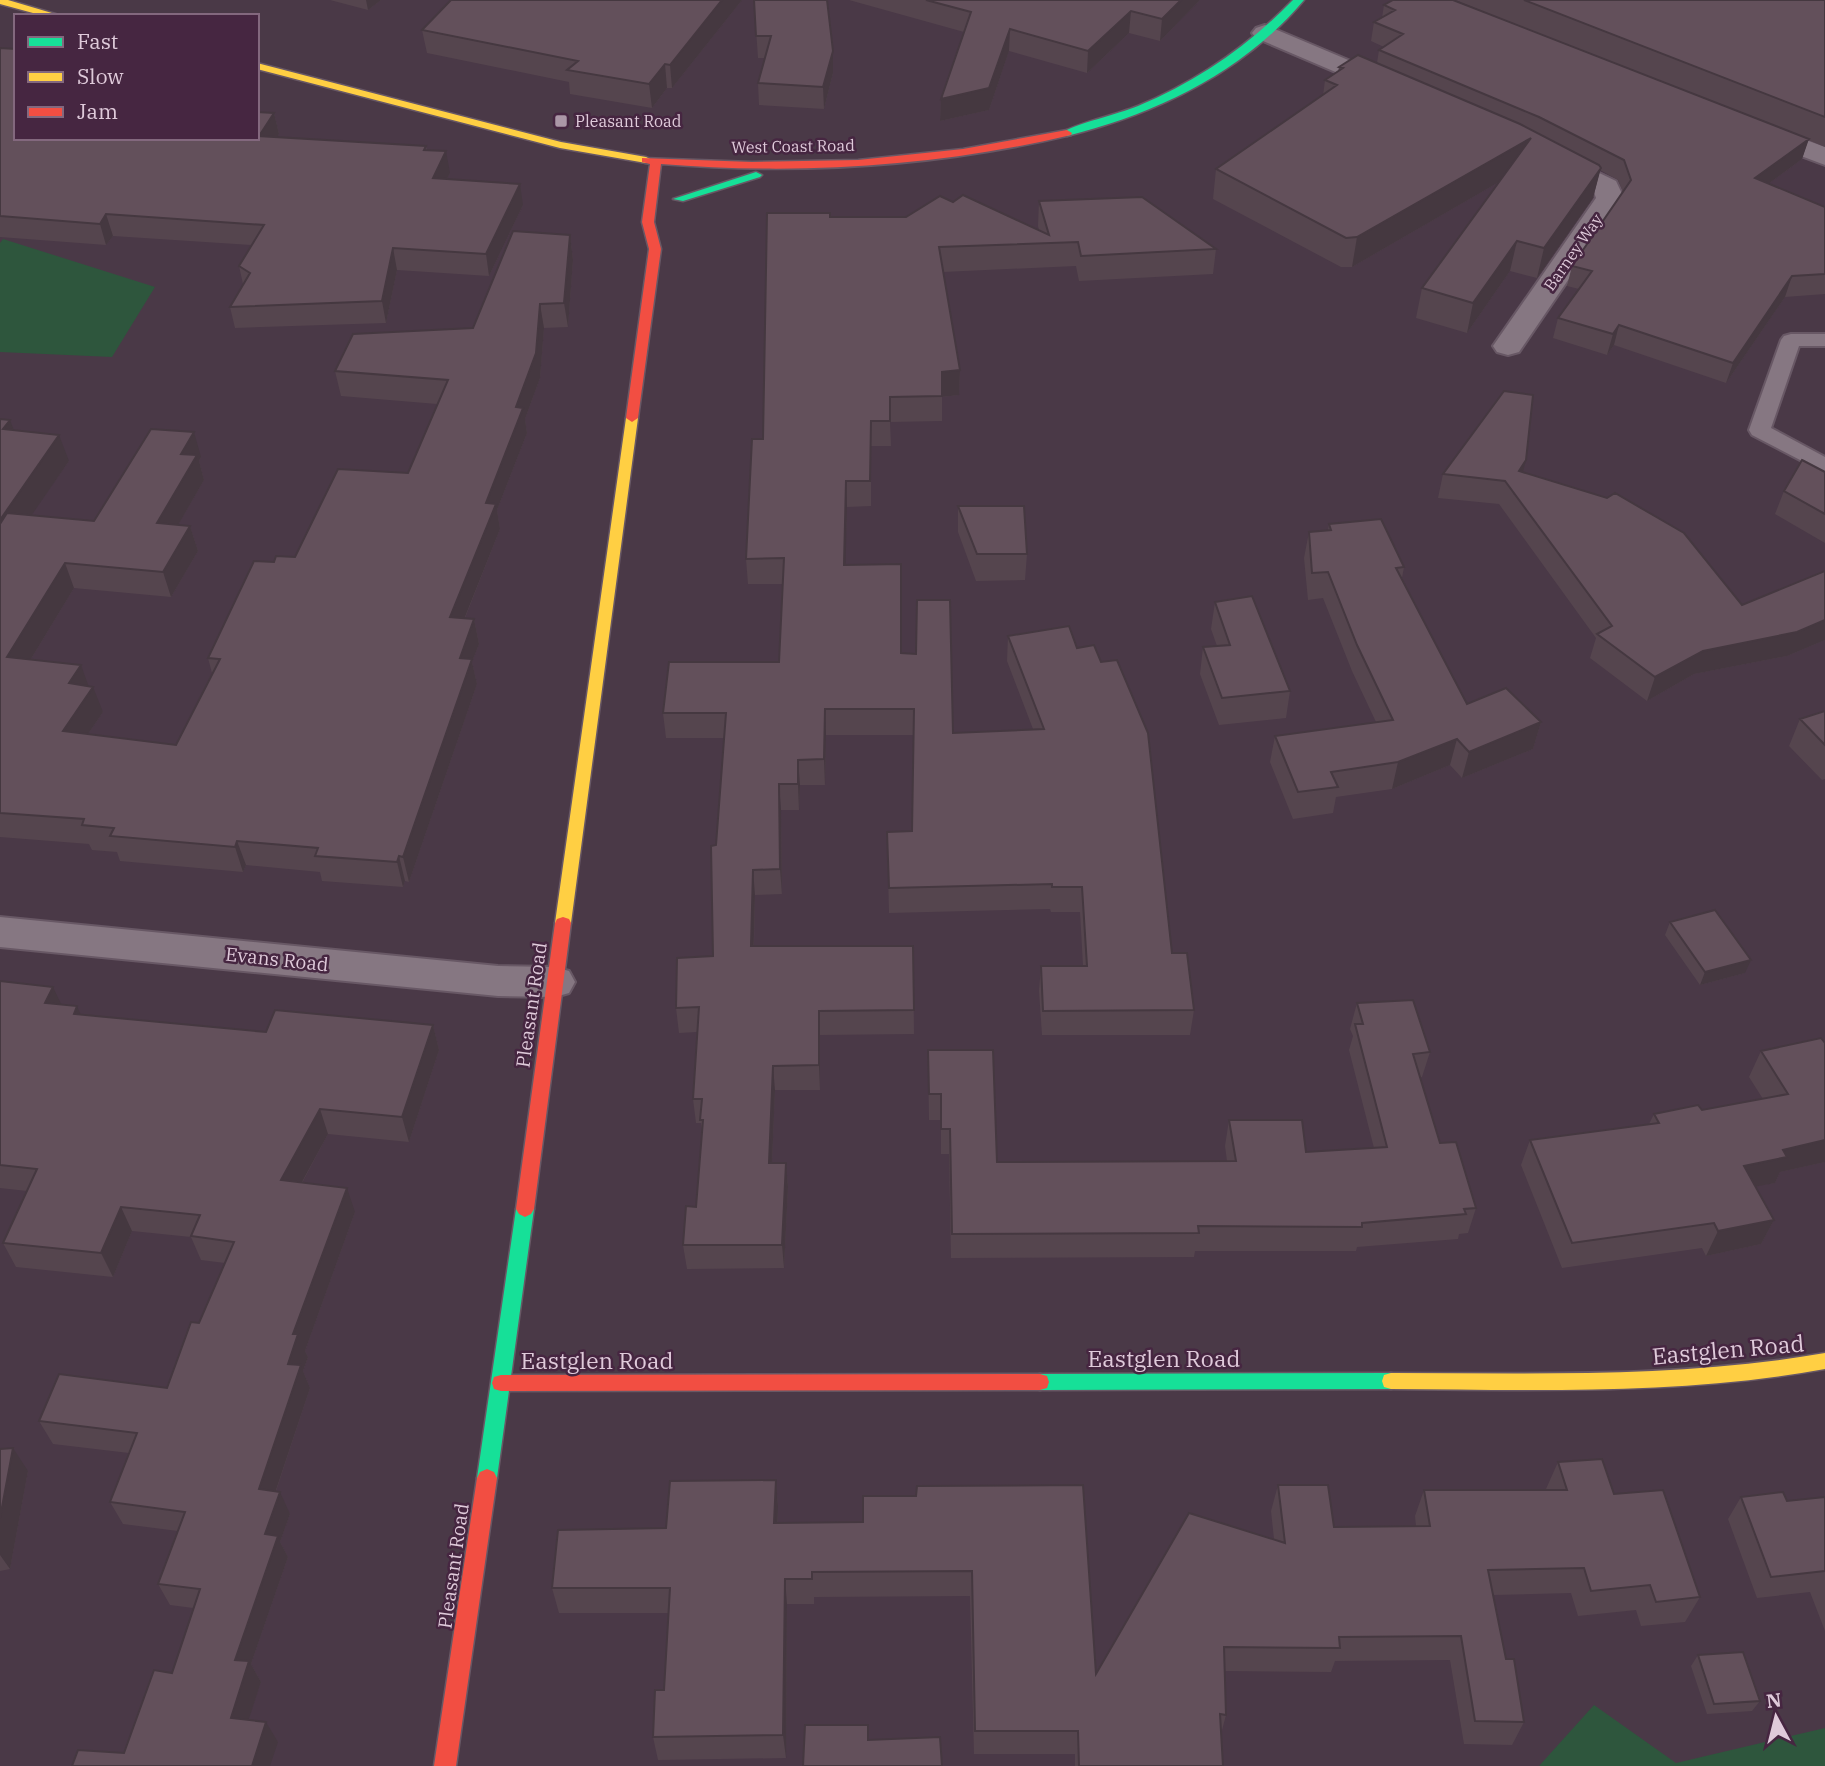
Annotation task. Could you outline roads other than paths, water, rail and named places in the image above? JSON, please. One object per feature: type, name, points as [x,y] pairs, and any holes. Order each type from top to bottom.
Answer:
[{"type":"main road","name":"West Coast Road","points":[[259,67],[584,150],[656,161],[792,165],[919,158],[1062,134],[1108,121],[1183,89],[1244,52],[1299,0]]},
{"type":"main road","points":[[0,1],[49,14]]},
{"type":"main road","points":[[584,150],[609,172]]},
{"type":"main road","name":"Pleasant Road","points":[[445,1766],[501,1383],[655,249],[643,206],[656,161]]},
{"type":"main road","name":"Pleasant Road","points":[[655,249],[671,222],[679,199],[685,163]]},
{"type":"main road","points":[[679,199],[792,165]]},
{"type":"main road","name":"Eastglen Road","points":[[501,1383],[1664,1380],[1774,1372],[1825,1362]]},
{"type":"street","points":[[1265,33],[1415,97]]},
{"type":"street","points":[[1735,122],[1825,157]]},
{"type":"street","name":"Barney Way","points":[[1508,346],[1610,198],[1606,187],[1524,145]]},
{"type":"street","name":"Evans Road","points":[[0,932],[498,981],[555,982]]},
{"type":"lane","points":[[1825,340],[1791,340],[1760,430],[1825,466]]},
{"type":"place","name":"Pleasant Road","points":[[561,121]]}]
